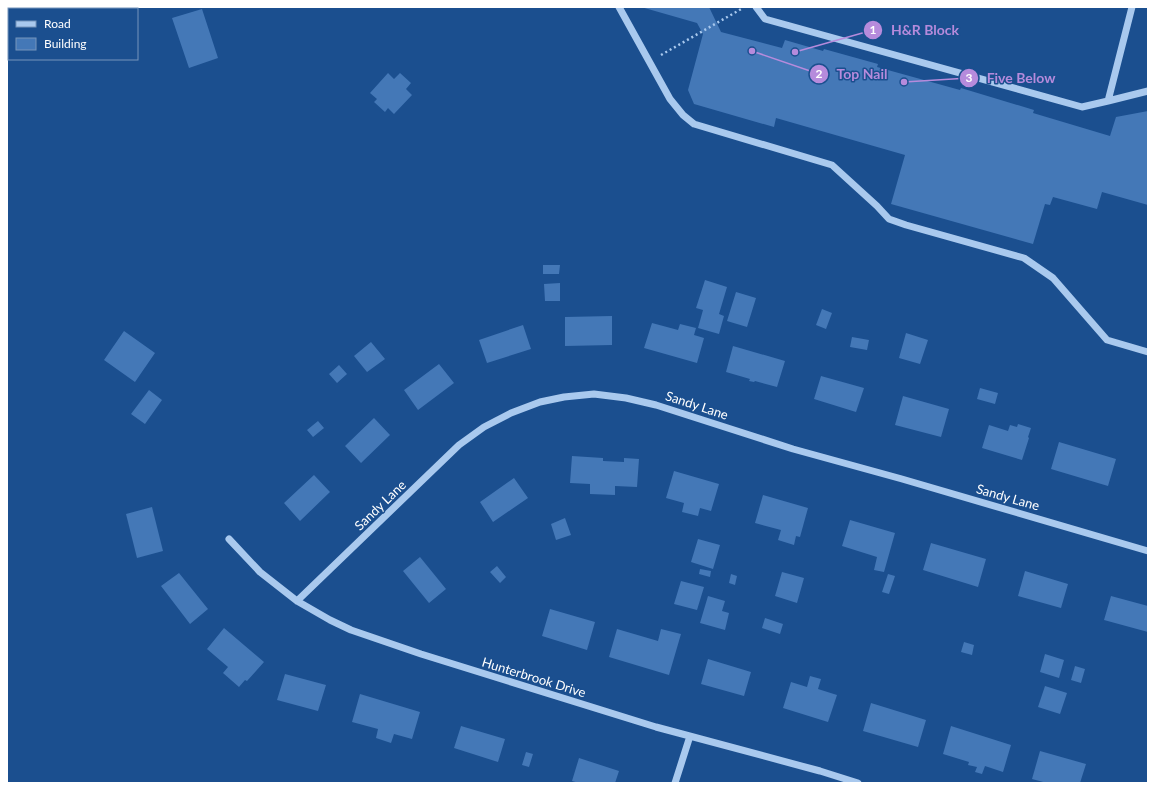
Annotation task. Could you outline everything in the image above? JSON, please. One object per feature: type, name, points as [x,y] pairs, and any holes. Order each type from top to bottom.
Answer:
[{"type":"street","points":[[619,7],[670,99],[683,115],[694,124],[832,165],[889,219],[906,226],[1024,258],[1053,278],[1107,340],[1148,352]]},
{"type":"street","points":[[756,7],[765,19],[1082,107],[1148,92]]},
{"type":"street","points":[[1108,101],[1132,7]]},
{"type":"street","name":"Sandy Lane","points":[[297,601],[460,445],[484,427],[511,412],[540,402],[564,397],[594,394],[626,398],[656,405],[793,448],[1148,550]]},
{"type":"street","name":"Hunterbrook Drive","points":[[229,539],[260,572],[297,601],[351,630],[421,654],[648,725],[858,783]]},
{"type":"street","points":[[676,783],[690,736]]},
{"type":"path","points":[[649,62],[746,7]]},
{"type":"building","points":[[641,7],[709,7],[721,32],[782,48],[785,40],[823,51],[824,49],[878,64],[877,67],[960,90],[961,88],[1034,110],[1033,113],[1110,136],[1116,117],[1148,111],[1148,205],[1102,192],[1097,209],[1053,197],[1050,205],[1045,204],[1033,244],[891,204],[905,155],[776,118],[774,127],[694,104],[688,90],[703,34],[697,23]]},
{"type":"building","points":[[202,9],[218,58],[189,68],[172,18]]},
{"type":"building","points":[[388,73],[394,79],[400,73],[411,83],[406,89],[412,95],[394,114],[388,108],[385,112],[374,102],[377,99],[370,93]]},
{"type":"building","points":[[543,265],[560,265],[559,274],[543,274]]},
{"type":"building","points":[[705,280],[727,287],[719,314],[724,316],[719,334],[698,328],[703,310],[696,308]]},
{"type":"building","points":[[560,283],[560,301],[545,301],[544,284]]},
{"type":"building","points":[[736,292],[756,298],[747,327],[727,321]]},
{"type":"building","points":[[822,309],[832,313],[826,329],[816,325]]},
{"type":"building","points":[[612,316],[612,345],[565,346],[565,317]]},
{"type":"building","points":[[652,323],[678,330],[680,324],[696,328],[694,335],[704,338],[697,363],[644,348]]},
{"type":"building","points":[[523,325],[531,349],[487,363],[479,340]]},
{"type":"building","points":[[124,331],[155,353],[135,382],[104,360]]},
{"type":"building","points":[[906,333],[928,340],[920,364],[899,358]]},
{"type":"building","points":[[852,337],[869,340],[867,350],[850,347]]},
{"type":"building","points":[[371,342],[385,359],[367,372],[354,356]]},
{"type":"building","points":[[733,346],[785,361],[777,387],[755,381],[749,381],[750,379],[726,372]]},
{"type":"building","points":[[439,364],[454,383],[418,410],[404,390]]},
{"type":"building","points":[[339,365],[347,374],[337,383],[329,374]]},
{"type":"building","points":[[821,376],[864,388],[856,412],[814,399]]},
{"type":"building","points":[[980,388],[998,393],[995,404],[977,399]]},
{"type":"building","points":[[149,390],[162,400],[145,424],[131,414]]},
{"type":"building","points":[[903,396],[949,409],[941,437],[895,425]]},
{"type":"building","points":[[374,418],[390,435],[361,463],[345,446]]},
{"type":"building","points":[[318,421],[324,428],[313,437],[307,430]]},
{"type":"building","points":[[1018,424],[1031,428],[1022,460],[982,448],[989,425],[1008,431],[1010,425],[1017,427]]},
{"type":"building","points":[[1059,442],[1116,459],[1108,486],[1051,469]]},
{"type":"building","points":[[572,456],[603,458],[603,461],[624,462],[624,458],[639,459],[637,487],[615,486],[615,495],[590,494],[590,484],[570,483]]},
{"type":"building","points":[[674,471],[719,484],[711,511],[700,508],[698,516],[682,512],[684,503],[666,498]]},
{"type":"building","points":[[314,475],[330,492],[300,521],[284,503]]},
{"type":"building","points":[[514,478],[528,498],[493,522],[480,502]]},
{"type":"building","points":[[763,495],[808,508],[800,537],[796,536],[794,545],[778,540],[781,530],[755,523]]},
{"type":"building","points":[[152,507],[163,551],[137,558],[126,514]]},
{"type":"building","points":[[565,518],[571,535],[556,540],[551,524]]},
{"type":"building","points":[[850,520],[895,533],[884,572],[874,570],[877,557],[842,546]]},
{"type":"building","points":[[698,539],[720,545],[713,569],[691,562]]},
{"type":"building","points":[[931,543],[986,559],[978,587],[923,570]]},
{"type":"building","points":[[420,557],[446,589],[429,603],[403,571]]},
{"type":"building","points":[[497,566],[506,577],[500,583],[490,572]]},
{"type":"building","points":[[700,569],[711,571],[710,577],[699,574]]},
{"type":"building","points":[[1025,571],[1068,584],[1061,608],[1018,596]]},
{"type":"building","points":[[782,572],[804,578],[797,603],[775,596]]},
{"type":"building","points":[[179,573],[208,609],[190,624],[161,586]]},
{"type":"building","points":[[731,574],[737,576],[735,585],[729,583]]},
{"type":"building","points":[[888,574],[895,576],[889,594],[882,592]]},
{"type":"building","points":[[681,581],[704,587],[697,610],[674,604]]},
{"type":"building","points":[[708,596],[725,601],[722,611],[729,613],[725,630],[700,623]]},
{"type":"building","points":[[1111,596],[1148,606],[1148,632],[1104,620]]},
{"type":"building","points":[[550,609],[595,622],[587,650],[542,636]]},
{"type":"building","points":[[765,618],[783,624],[780,634],[762,628]]},
{"type":"building","points":[[224,628],[264,662],[247,681],[245,680],[239,687],[223,673],[228,667],[207,649]]},
{"type":"building","points":[[617,629],[658,641],[661,629],[681,634],[669,675],[609,657]]},
{"type":"building","points":[[964,642],[974,645],[972,655],[961,652]]},
{"type":"building","points":[[1045,654],[1064,660],[1059,678],[1040,672]]},
{"type":"building","points":[[708,659],[751,672],[744,696],[701,684]]},
{"type":"building","points":[[1075,666],[1085,669],[1081,683],[1071,680]]},
{"type":"building","points":[[285,674],[326,685],[318,711],[277,700]]},
{"type":"building","points":[[810,676],[821,679],[818,689],[837,695],[828,722],[783,708],[791,682],[807,687]]},
{"type":"building","points":[[1045,686],[1067,693],[1060,714],[1038,707]]},
{"type":"building","points":[[360,694],[420,712],[412,739],[394,734],[391,743],[376,738],[378,729],[352,722]]},
{"type":"building","points":[[871,703],[926,720],[918,747],[863,731]]},
{"type":"building","points":[[461,726],[505,739],[498,762],[454,748]]},
{"type":"building","points":[[951,726],[1011,745],[1003,772],[985,766],[982,774],[975,772],[977,767],[968,765],[969,762],[943,754]]},
{"type":"building","points":[[1040,751],[1086,764],[1080,783],[1047,783],[1032,779]]},
{"type":"building","points":[[526,752],[533,754],[529,767],[522,765]]},
{"type":"building","points":[[579,758],[619,771],[615,783],[579,783],[572,781]]},
{"type":"place","name":"Top Nail","points":[[752,51]]},
{"type":"place","name":"H&R Block","points":[[795,52]]},
{"type":"place","name":"Five Below","points":[[904,82]]}]
